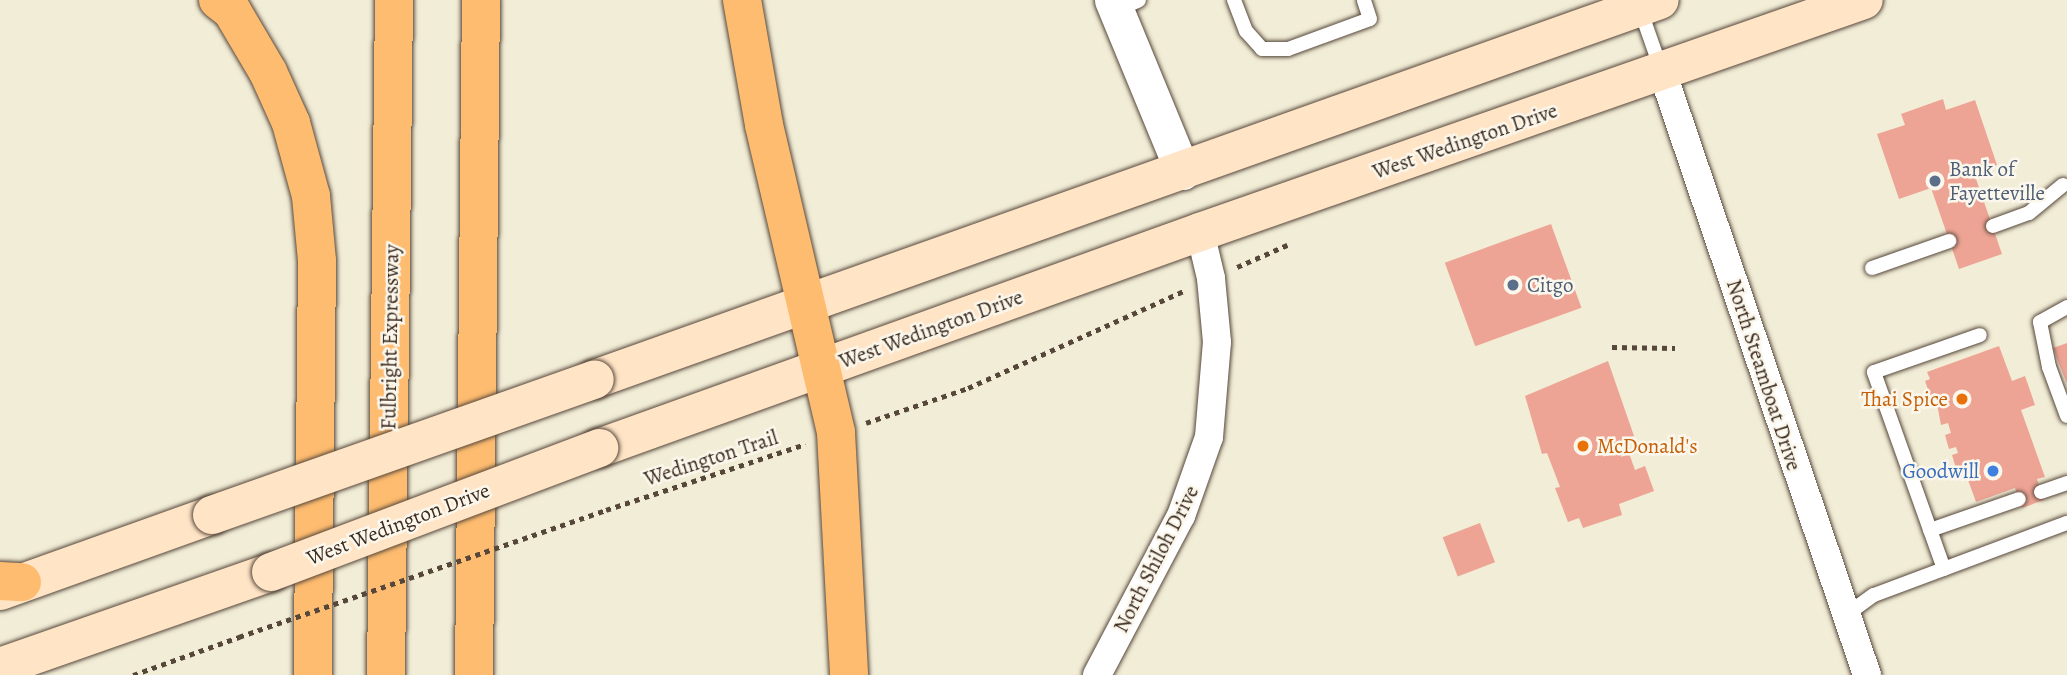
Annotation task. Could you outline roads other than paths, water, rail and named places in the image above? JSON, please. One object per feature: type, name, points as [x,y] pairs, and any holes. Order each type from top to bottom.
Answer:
[{"type":"highway","points":[[218,0],[232,11],[268,72],[291,122],[311,195],[317,261],[313,675]]},
{"type":"highway","name":"Fulbright Expressway","points":[[386,675],[394,0]]},
{"type":"highway","points":[[474,675],[481,0]]},
{"type":"highway","points":[[742,0],[764,125],[835,433],[849,675]]},
{"type":"main road","name":"West Wedington Drive","points":[[0,667],[271,572],[599,448],[1200,232],[1663,74],[1864,0]]},
{"type":"main road","points":[[7,585],[1182,172],[1645,2]]},
{"type":"street","points":[[1123,3],[1182,172]]},
{"type":"street","name":"North Steamboat Drive","points":[[1663,74],[1867,675]]},
{"type":"street","name":"North Shiloh Drive","points":[[1097,675],[1181,516],[1209,437],[1217,342],[1211,278],[1200,232]]},
{"type":"lane","points":[[1234,0],[1246,31],[1262,49],[1288,48],[1370,19],[1364,0]]},
{"type":"lane","points":[[1645,2],[1663,74]]},
{"type":"lane","points":[[1993,226],[2029,213],[2063,185]]},
{"type":"lane","points":[[1872,268],[1950,241]]},
{"type":"lane","points":[[2067,307],[2040,322],[2049,367],[2067,416]]},
{"type":"lane","points":[[1944,569],[1874,372],[1980,335]]},
{"type":"lane","points":[[2041,492],[2067,483]]},
{"type":"lane","points":[[1930,530],[2020,499]]},
{"type":"lane","points":[[1846,615],[1874,595],[2067,523]]},
{"type":"place","name":"Bank of Fayetteville","points":[[1935,181]]},
{"type":"place","name":"Citgo","points":[[1513,285]]},
{"type":"place","name":"Thai Spice","points":[[1962,399]]},
{"type":"place","name":"McDonald's","points":[[1583,446]]},
{"type":"place","name":"Goodwill","points":[[1993,471]]}]
